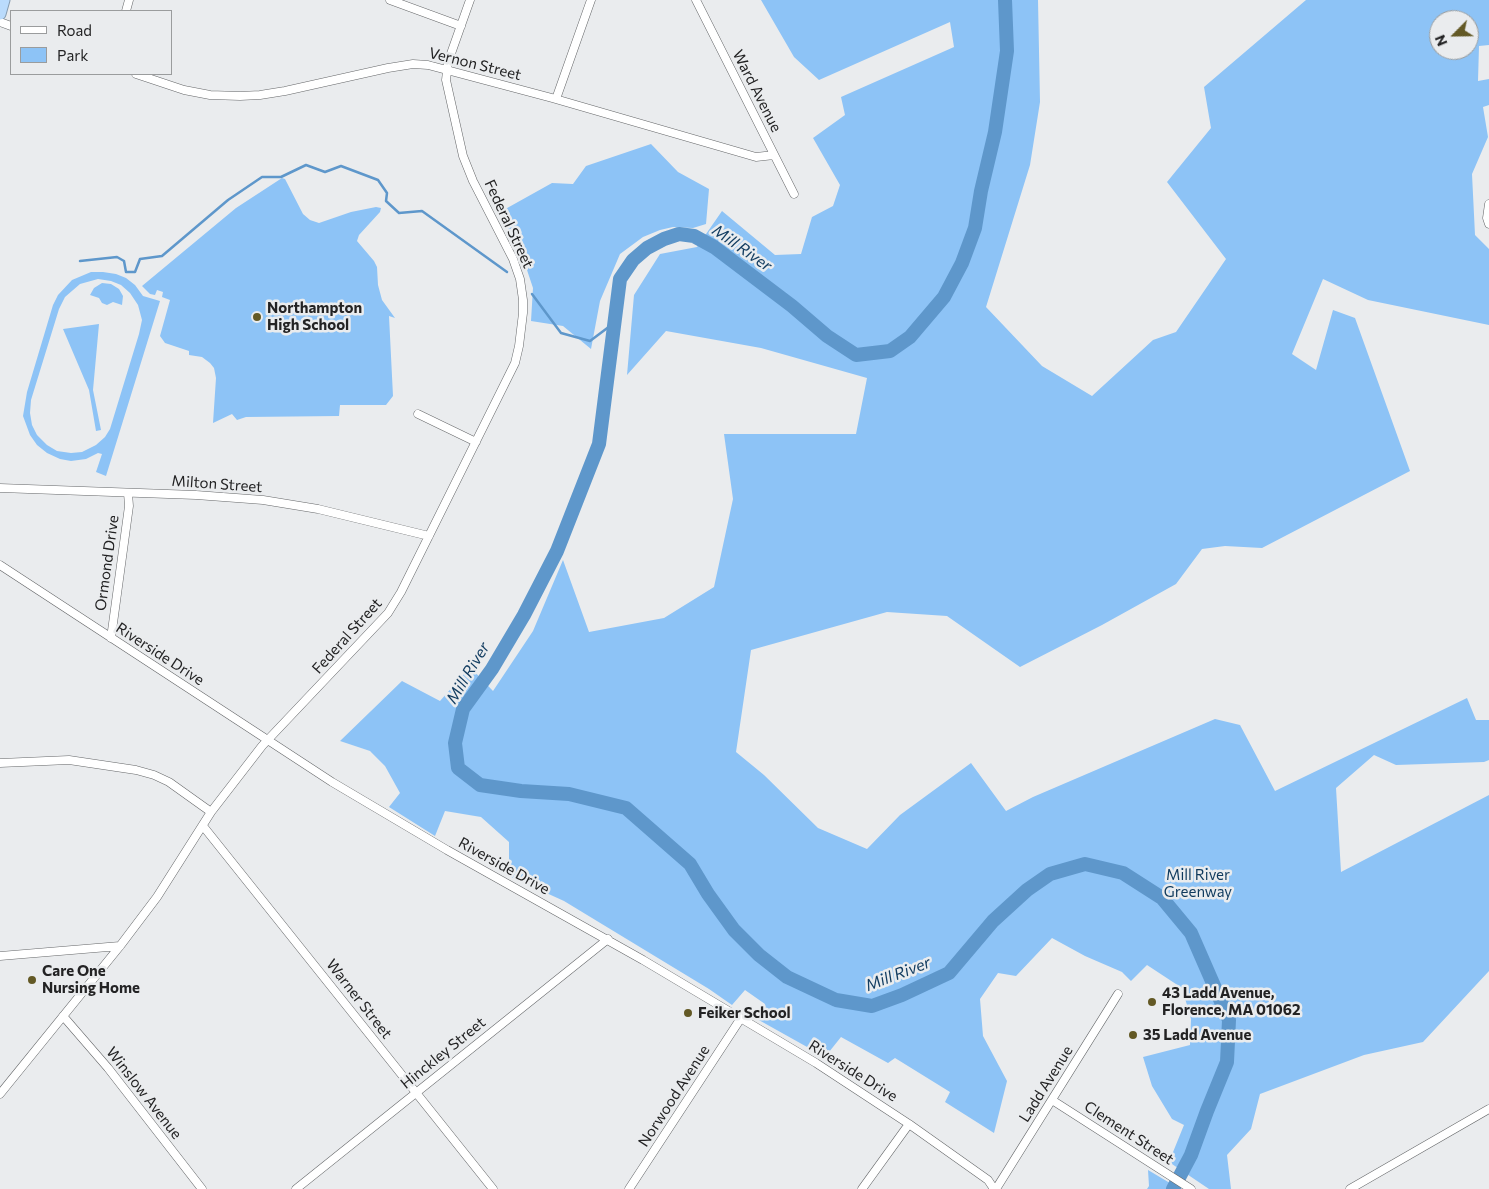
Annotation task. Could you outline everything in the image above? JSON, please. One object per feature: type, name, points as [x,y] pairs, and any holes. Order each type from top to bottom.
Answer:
[{"type":"highway","points":[[0,14],[4,0]]},
{"type":"street","points":[[390,0],[461,26]]},
{"type":"street","points":[[447,69],[470,0]]},
{"type":"street","points":[[556,99],[591,0]]},
{"type":"street","name":"Ward Avenue","points":[[696,0],[794,194]]},
{"type":"street","name":"Vernon Street","points":[[139,75],[184,90],[240,96],[285,90],[413,64],[447,69],[756,157],[774,155]]},
{"type":"street","name":"Federal Street","points":[[0,1094],[120,946],[157,896],[211,812],[267,740],[383,619],[401,592],[515,363],[519,346],[523,300],[520,279],[513,259],[473,181],[463,156],[446,80],[447,69]]},
{"type":"street","points":[[1489,204],[1487,218],[1489,224]]},
{"type":"street","points":[[418,414],[476,442]]},
{"type":"street","name":"Milton Street","points":[[0,488],[196,495],[279,502],[318,509],[429,536]]},
{"type":"street","name":"Ormond Drive","points":[[111,638],[129,506],[128,492]]},
{"type":"street","name":"Riverside Drive","points":[[0,565],[267,740],[384,813],[608,939],[816,1063],[909,1124],[988,1180],[995,1189]]},
{"type":"street","points":[[0,763],[69,760],[136,770],[169,782],[211,812]]},
{"type":"street","name":"Warner Street","points":[[203,826],[493,1189]]},
{"type":"street","name":"Hinckley Street","points":[[296,1189],[608,939]]},
{"type":"street","points":[[0,956],[120,946]]},
{"type":"street","name":"Ladd Avenue","points":[[995,1189],[1118,994]]},
{"type":"street","name":"Winslow Avenue","points":[[63,1016],[108,1068],[202,1189]]},
{"type":"street","name":"Norwood Avenue","points":[[629,1189],[741,1018]]},
{"type":"street","name":"Clement Street","points":[[1052,1100],[1191,1189]]},
{"type":"street","points":[[1350,1189],[1489,1109]]},
{"type":"street","points":[[862,1189],[909,1124]]},
{"type":"green space","name":"Mill River Greenway","points":[[761,0],[1038,0],[1040,102],[1030,165],[986,307],[1042,366],[1092,396],[1153,340],[1176,332],[1226,259],[1167,182],[1211,128],[1204,87],[1306,0],[1489,0],[1489,45],[1479,46],[1479,10],[1429,10],[1429,60],[1479,60],[1478,81],[1489,79],[1489,105],[1483,107],[1488,137],[1472,174],[1475,235],[1489,249],[1489,325],[1368,300],[1323,279],[1292,354],[1316,370],[1333,310],[1355,318],[1410,471],[1262,548],[1225,546],[1202,549],[1176,584],[1020,667],[947,616],[887,612],[751,650],[736,752],[764,775],[818,828],[867,849],[900,815],[971,763],[1006,811],[1033,797],[1215,719],[1240,725],[1275,791],[1467,698],[1476,720],[1489,720],[1489,760],[1484,762],[1396,765],[1374,755],[1336,788],[1341,872],[1489,795],[1489,971],[1423,1042],[1364,1055],[1260,1094],[1251,1129],[1227,1155],[1231,1189],[1209,1189],[1169,1162],[1184,1125],[1172,1119],[1152,1086],[1143,1057],[1190,1045],[1191,1019],[1182,988],[1147,965],[1131,981],[1122,972],[1085,956],[1052,938],[1016,976],[998,973],[980,999],[983,1036],[1007,1081],[994,1133],[945,1102],[950,1092],[895,1058],[888,1063],[841,1037],[825,1057],[757,1019],[765,1004],[745,990],[732,1005],[564,901],[509,876],[509,842],[481,817],[445,811],[435,836],[389,807],[400,793],[385,766],[370,751],[340,741],[402,681],[440,701],[470,667],[493,691],[533,631],[563,560],[589,632],[664,618],[714,587],[733,499],[724,434],[856,434],[867,378],[761,348],[666,331],[627,375],[634,295],[660,254],[697,247],[722,211],[775,255],[801,254],[812,217],[833,206],[840,185],[813,138],[845,115],[841,97],[954,47],[950,22],[819,80],[794,57]]},
{"type":"green space","points":[[651,144],[678,172],[709,189],[706,224],[693,228],[673,227],[660,230],[643,237],[620,254],[600,301],[591,349],[563,326],[531,321],[533,288],[523,258],[500,212],[552,183],[573,184],[586,166]]},
{"type":"green space","points":[[282,178],[285,179],[303,214],[310,220],[319,223],[351,212],[376,207],[381,208],[380,212],[359,235],[357,241],[377,267],[378,285],[382,300],[395,318],[389,316],[393,396],[386,405],[340,405],[339,416],[246,417],[237,420],[232,414],[213,423],[216,378],[214,368],[202,357],[189,355],[189,351],[165,343],[160,336],[170,300],[162,297],[163,292],[157,290],[155,295],[150,294],[142,286],[236,208]]},
{"type":"green space","points":[[91,272],[116,274],[126,278],[135,285],[143,296],[160,301],[106,476],[96,472],[102,454],[98,453],[86,459],[71,461],[60,459],[47,453],[37,445],[30,435],[23,416],[27,392],[53,305],[58,295],[72,280]],"holes":[[[98,279],[121,285],[130,293],[138,305],[142,320],[110,429],[105,437],[96,445],[82,452],[57,451],[47,445],[37,435],[32,425],[30,413],[31,400],[59,309],[65,297],[80,284]]]},
{"type":"green space","points":[[102,283],[111,284],[119,289],[123,296],[122,305],[113,302],[107,305],[102,303],[99,298],[90,295],[94,288]]},
{"type":"green space","points":[[99,324],[93,390],[101,430],[96,431],[89,390],[63,329]]},
{"type":"green space","points":[[1148,1170],[1180,1189],[1147,1189],[1149,1186]]},
{"type":"waterway","name":"Mill River","points":[[1005,0],[1007,51],[995,132],[981,191],[975,228],[962,263],[944,297],[910,337],[890,351],[856,355],[827,336],[792,306],[714,247],[694,236],[679,234],[664,239],[647,248],[633,260],[620,279],[599,444],[557,551],[524,615],[492,669],[463,709],[455,743],[458,768],[480,785],[521,791],[569,794],[626,808],[690,864],[708,894],[734,930],[759,955],[787,977],[836,1000],[872,1006],[902,995],[949,973],[993,921],[1027,890],[1050,874],[1085,864],[1123,873],[1162,898],[1191,933],[1229,1020],[1227,1062],[1191,1155],[1173,1189]]},
{"type":"waterway","points":[[80,261],[117,257],[124,261],[126,272],[135,272],[140,259],[162,256],[228,200],[262,177],[281,177],[306,165],[325,172],[341,166],[378,180],[387,193],[386,201],[399,213],[422,211],[507,272]]},
{"type":"waterway","points":[[532,294],[561,333],[590,341],[614,323]]},
{"type":"place","name":"Northampton High School","points":[[257,317]]},
{"type":"place","name":"Care One Nursing Home","points":[[32,980]]},
{"type":"place","name":"43 Ladd Avenue, Florence, MA 01062","points":[[1152,1002]]},
{"type":"place","name":"Feiker School","points":[[688,1013]]},
{"type":"place","name":"35 Ladd Avenue","points":[[1133,1035]]}]
